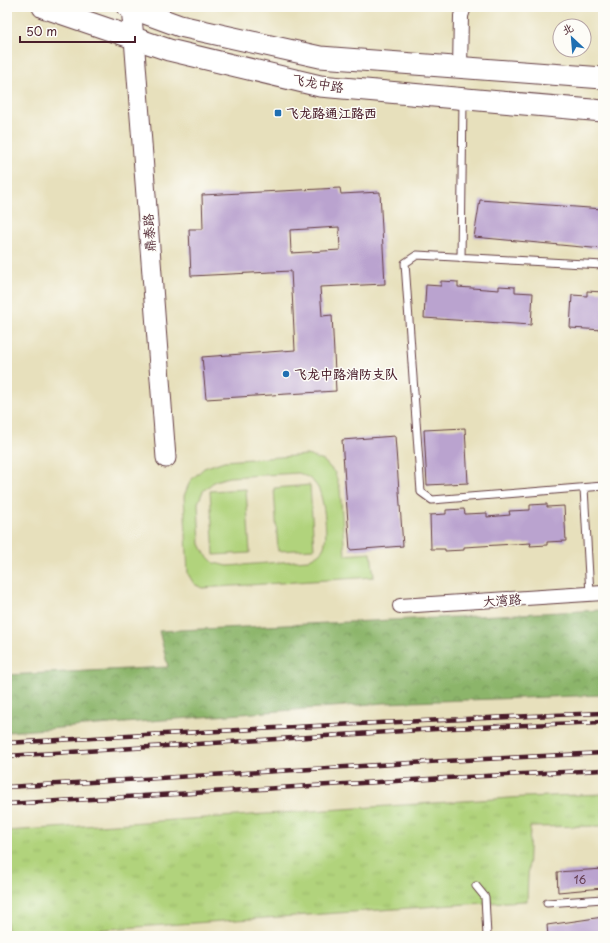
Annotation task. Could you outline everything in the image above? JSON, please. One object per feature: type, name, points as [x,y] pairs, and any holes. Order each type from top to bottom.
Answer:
[{"type":"main road","name":"飞龙中路","points":[[43,7],[169,50],[320,86],[603,111]]},
{"type":"main road","name":"飞龙中路","points":[[129,8],[180,26],[320,57],[603,78]]},
{"type":"street","points":[[460,68],[461,16],[464,7]]},
{"type":"street","name":"鼎泰路","points":[[129,8],[134,38],[166,458]]},
{"type":"street","name":"大湾路","points":[[400,606],[596,594]]},
{"type":"lane","points":[[461,258],[463,98]]},
{"type":"lane","points":[[603,265],[418,255],[405,264],[422,492],[432,500],[603,486]]},
{"type":"lane","points":[[584,488],[596,594]]},
{"type":"lane","points":[[476,886],[485,897],[486,936]]},
{"type":"lane","points":[[547,903],[603,899]]},
{"type":"green space","points":[[307,455],[324,461],[335,473],[340,489],[345,555],[371,553],[374,577],[202,588],[194,584],[188,574],[184,496],[190,481],[204,468],[224,461]],"holes":[[[299,473],[314,482],[320,493],[326,528],[325,544],[320,553],[308,560],[228,566],[214,563],[205,554],[200,544],[198,503],[203,491],[215,481],[229,477]]]},
{"type":"green space","points":[[310,485],[314,549],[278,551],[274,488]]},
{"type":"green space","points":[[246,489],[250,553],[214,555],[210,491]]},
{"type":"green space","points":[[603,610],[603,695],[384,703],[7,732],[7,675],[168,667],[159,631]]},
{"type":"green space","points":[[603,794],[603,826],[530,827],[527,901],[7,936],[7,831],[525,797]]},
{"type":"building","points":[[340,188],[341,194],[380,192],[385,284],[320,287],[322,316],[332,315],[336,391],[206,399],[202,357],[295,350],[291,271],[191,276],[189,229],[203,229],[202,195]],"holes":[[[339,227],[340,250],[291,253],[290,230]]]},
{"type":"building","points":[[480,200],[603,209],[603,249],[474,237]]},
{"type":"building","points":[[441,281],[458,282],[458,287],[499,290],[499,286],[515,287],[515,292],[533,293],[531,325],[424,318],[426,285],[441,286]]},
{"type":"building","points":[[587,291],[603,292],[603,330],[570,328],[572,295],[587,296]]},
{"type":"building","points":[[465,428],[468,483],[427,485],[424,430]]},
{"type":"building","points":[[395,436],[403,546],[350,550],[342,440]]},
{"type":"building","points":[[547,504],[547,507],[564,506],[566,541],[547,542],[547,545],[530,546],[531,543],[464,547],[464,550],[445,551],[445,549],[431,549],[430,515],[446,514],[446,510],[464,509],[465,514],[487,513],[487,517],[510,515],[509,511],[530,510],[530,505]]},
{"type":"building","points":[[603,869],[603,888],[558,892],[557,872]]},
{"type":"building","points":[[603,917],[603,936],[548,936],[547,925]]},
{"type":"railway","points":[[7,743],[305,726],[603,713]]},
{"type":"railway","points":[[7,756],[452,728],[603,722]]},
{"type":"railway","points":[[7,787],[603,753]]},
{"type":"railway","points":[[7,804],[603,770]]},
{"type":"place","name":"飞龙路通江路西","points":[[278,113]]},
{"type":"place","name":"飞龙中路消防支队","points":[[286,374]]}]
